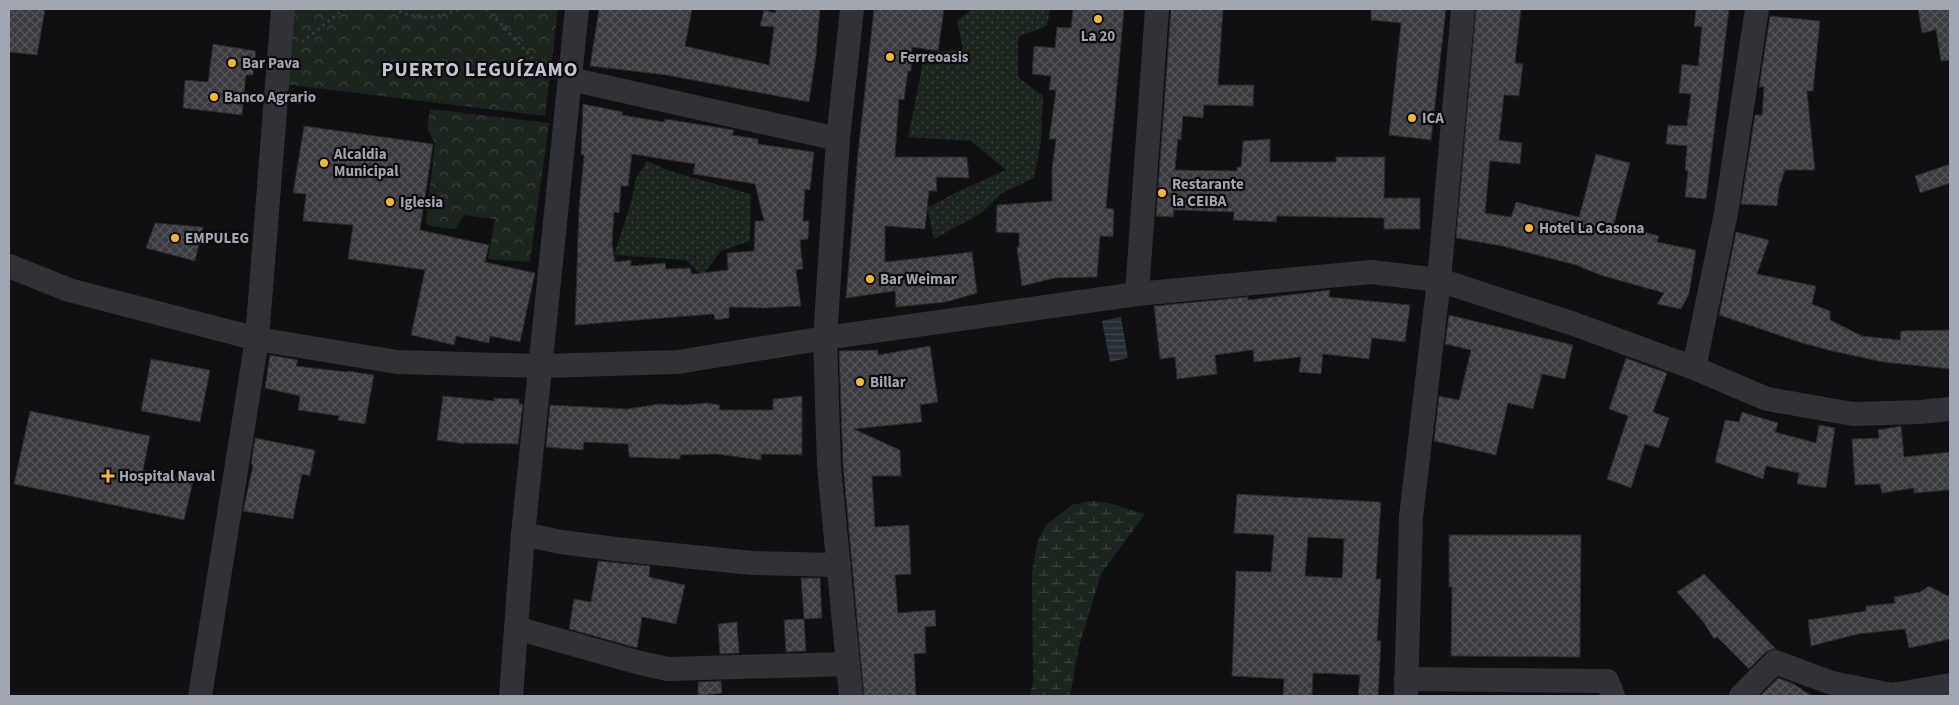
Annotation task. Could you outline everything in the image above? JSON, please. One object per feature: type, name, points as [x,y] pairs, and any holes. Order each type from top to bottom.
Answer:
[{"type":"street","points":[[200,696],[257,339],[283,9]]},
{"type":"street","points":[[511,696],[523,534],[576,9]]},
{"type":"street","points":[[851,696],[829,466],[825,338],[838,139],[852,9]]},
{"type":"street","points":[[1137,294],[1157,9]]},
{"type":"street","points":[[1463,9],[1440,280],[1411,517],[1406,687],[1607,682],[1612,696]]},
{"type":"street","points":[[1694,368],[1726,213],[1757,9]]},
{"type":"street","points":[[570,79],[838,139]]},
{"type":"street","points":[[9,266],[69,290],[257,339],[397,362],[541,366],[678,362],[825,338],[1137,294],[1371,272],[1440,280],[1574,324],[1694,368],[1767,399],[1853,414],[1950,409]]},
{"type":"street","points":[[523,534],[561,542],[615,549],[752,563],[839,564]]},
{"type":"street","points":[[516,628],[640,664],[668,669],[847,664]]},
{"type":"street","points":[[1741,696],[1775,662],[1832,683],[1892,696],[1950,685]]},
{"type":"path","points":[[278,60],[344,9]]},
{"type":"path","points":[[393,9],[411,16],[442,16],[460,9]]},
{"type":"path","points":[[487,9],[550,77],[570,79]]},
{"type":"green space","points":[[292,9],[558,9],[545,116],[283,84]]},
{"type":"green space","points":[[972,9],[1050,9],[1047,26],[1018,37],[1018,77],[1043,96],[1041,141],[1034,178],[1002,193],[980,214],[934,239],[927,208],[1006,170],[971,141],[908,137],[923,54],[963,49],[957,21]]},
{"type":"green space","points":[[430,109],[549,123],[530,262],[488,259],[495,219],[464,215],[455,229],[430,226],[426,223],[435,143],[427,129]]},
{"type":"green space","points":[[647,161],[673,172],[751,194],[750,241],[721,251],[702,276],[686,260],[614,255],[630,206],[636,178]]},
{"type":"green space","points":[[1091,501],[1108,503],[1145,514],[1101,574],[1079,647],[1070,696],[1030,696],[1033,682],[1032,572],[1038,540],[1046,525],[1072,505]]},
{"type":"shaded area","points":[[1121,317],[1128,358],[1110,362],[1102,321]]},
{"type":"building","points":[[9,9],[45,9],[37,55],[9,52]]},
{"type":"building","points":[[599,9],[692,9],[685,46],[769,65],[774,27],[760,26],[764,10],[775,13],[776,9],[820,9],[809,102],[666,75],[590,66]]},
{"type":"building","points":[[874,9],[944,9],[938,51],[912,47],[911,71],[908,71],[904,100],[899,99],[895,157],[967,157],[969,178],[936,177],[937,191],[929,191],[925,229],[885,226],[885,262],[972,252],[977,293],[946,302],[896,307],[895,291],[846,298],[858,153]]},
{"type":"building","points":[[1073,9],[1124,9],[1106,208],[1114,209],[1113,237],[1100,236],[1097,277],[1055,278],[1022,286],[1017,247],[1019,247],[1019,233],[996,232],[997,205],[1052,201],[1052,168],[1056,139],[1049,139],[1056,90],[1049,90],[1051,76],[1032,74],[1034,46],[1055,48],[1057,27],[1071,28]]},
{"type":"building","points":[[1171,9],[1223,9],[1218,85],[1254,85],[1253,106],[1204,105],[1203,118],[1183,116],[1181,140],[1178,139],[1175,170],[1237,171],[1237,167],[1241,167],[1243,141],[1270,139],[1270,162],[1336,162],[1336,157],[1385,157],[1384,198],[1420,198],[1420,229],[1384,229],[1384,218],[1277,216],[1276,222],[1233,220],[1234,212],[1174,210],[1173,217],[1156,216]]},
{"type":"building","points":[[1371,9],[1446,9],[1431,140],[1389,135],[1401,23],[1371,20]]},
{"type":"building","points":[[1476,9],[1521,9],[1515,63],[1523,64],[1519,96],[1504,95],[1499,140],[1522,143],[1520,164],[1490,161],[1485,213],[1511,217],[1516,202],[1579,217],[1596,154],[1630,163],[1614,224],[1659,236],[1657,242],[1696,250],[1689,294],[1681,309],[1657,304],[1664,293],[1600,275],[1576,265],[1502,246],[1456,238]]},
{"type":"building","points":[[1696,9],[1729,9],[1706,199],[1685,197],[1688,171],[1685,170],[1687,146],[1666,144],[1668,125],[1687,126],[1691,94],[1679,93],[1682,64],[1698,66],[1702,27],[1694,26]]},
{"type":"building","points":[[1918,9],[1950,9],[1950,60],[1941,61],[1936,30],[1922,33]]},
{"type":"building","points":[[1770,16],[1820,21],[1813,91],[1807,91],[1815,170],[1785,170],[1779,188],[1777,206],[1741,204],[1755,115],[1762,115],[1764,87],[1759,87]]},
{"type":"building","points":[[213,44],[256,51],[253,75],[246,75],[242,115],[183,108],[185,80],[208,82]]},
{"type":"building","points":[[583,104],[623,112],[622,115],[664,122],[665,119],[734,130],[732,135],[758,139],[758,144],[814,152],[810,190],[805,189],[803,221],[809,221],[808,239],[800,240],[803,269],[796,270],[801,306],[766,308],[729,307],[729,318],[715,320],[714,314],[575,325],[579,208],[584,155],[581,154]],"holes":[[[632,154],[695,164],[693,174],[755,184],[764,221],[755,221],[754,251],[727,253],[728,270],[692,274],[690,268],[666,269],[665,263],[631,266],[631,260],[615,262],[612,244],[614,212],[619,213],[621,186],[628,186]]]},
{"type":"building","points":[[304,126],[433,144],[420,230],[489,245],[485,262],[535,273],[520,342],[490,336],[489,343],[456,336],[454,345],[411,335],[425,270],[348,259],[353,225],[303,221],[306,194],[293,193]]},
{"type":"building","points":[[1950,164],[1950,183],[1920,193],[1915,176]]},
{"type":"building","name":"EMPULEG","points":[[155,223],[203,227],[195,261],[146,248]]},
{"type":"building","points":[[1736,232],[1769,240],[1757,274],[1816,286],[1812,304],[1830,311],[1830,320],[1862,336],[1900,340],[1901,331],[1950,330],[1950,369],[1883,362],[1832,351],[1719,315]]},
{"type":"building","points":[[1330,290],[1329,297],[1410,305],[1405,342],[1372,338],[1369,359],[1323,354],[1321,374],[1299,372],[1301,357],[1254,362],[1253,350],[1215,355],[1217,374],[1177,379],[1175,357],[1160,359],[1154,306],[1248,297],[1248,300]]},
{"type":"building","points":[[1449,315],[1573,345],[1565,379],[1542,374],[1533,409],[1508,403],[1496,455],[1434,441],[1439,396],[1459,400],[1471,350],[1445,344]]},
{"type":"building","points":[[930,346],[938,402],[920,405],[922,422],[854,429],[900,450],[901,476],[872,476],[875,527],[909,525],[911,574],[895,575],[898,613],[935,610],[936,626],[925,627],[926,653],[914,654],[916,696],[864,696],[843,465],[839,351],[878,350],[878,355]]},
{"type":"building","points":[[270,355],[298,360],[296,366],[374,375],[365,424],[338,420],[339,416],[298,410],[300,396],[265,388]]},
{"type":"building","points":[[1626,358],[1667,373],[1653,412],[1669,418],[1659,448],[1645,444],[1631,488],[1607,479],[1628,416],[1609,409]]},
{"type":"building","points":[[151,359],[210,370],[200,422],[141,411]]},
{"type":"building","points":[[443,396],[494,401],[494,398],[519,399],[519,404],[523,404],[518,444],[464,444],[437,440]]},
{"type":"building","points":[[802,396],[802,455],[761,454],[761,460],[716,454],[680,455],[680,459],[629,457],[628,444],[584,442],[583,450],[546,447],[550,405],[627,409],[659,404],[684,405],[707,403],[720,405],[719,410],[773,410],[773,399]]},
{"type":"building","points":[[30,411],[150,436],[143,470],[193,481],[184,520],[14,484]]},
{"type":"building","points":[[1742,412],[1778,423],[1775,432],[1816,443],[1819,425],[1835,428],[1826,488],[1797,484],[1799,473],[1766,466],[1763,479],[1715,462],[1725,420],[1739,422]]},
{"type":"building","points":[[1901,426],[1904,457],[1950,452],[1950,490],[1914,493],[1914,488],[1882,493],[1880,484],[1855,485],[1852,439],[1879,438],[1878,430]]},
{"type":"building","points":[[255,438],[315,450],[310,476],[302,474],[293,519],[243,511],[253,465],[251,464]]},
{"type":"building","points":[[1237,494],[1381,502],[1376,579],[1381,579],[1377,641],[1381,641],[1378,696],[1358,696],[1360,675],[1313,673],[1312,696],[1283,696],[1284,679],[1232,676],[1236,571],[1271,572],[1274,535],[1234,533]],"holes":[[[1308,537],[1344,539],[1342,578],[1305,576]]]},
{"type":"building","points":[[1449,535],[1581,535],[1580,657],[1451,656],[1452,587],[1449,587]]},
{"type":"building","points":[[598,561],[650,566],[649,577],[685,585],[676,624],[642,617],[637,648],[569,629],[574,599],[591,602]]},
{"type":"building","points":[[1704,574],[1776,649],[1766,652],[1749,669],[1717,637],[1714,639],[1704,623],[1677,592]]},
{"type":"building","points":[[801,578],[820,578],[822,618],[804,619]]},
{"type":"building","points":[[1929,586],[1950,597],[1950,639],[1909,648],[1905,629],[1858,634],[1811,646],[1808,620],[1866,611],[1866,606],[1895,603],[1894,597],[1920,592]]},
{"type":"building","points":[[804,619],[806,651],[786,652],[784,620]]},
{"type":"building","points":[[737,622],[739,653],[720,654],[718,624]]},
{"type":"building","points":[[1778,678],[1792,683],[1812,696],[1760,696]]},
{"type":"building","points":[[721,681],[722,693],[698,696],[698,682]]},
{"type":"place","name":"La 20","points":[[1098,19]]},
{"type":"place","name":"Ferreoasis","points":[[890,57]]},
{"type":"place","name":"Bar Pava","points":[[232,63]]},
{"type":"place","name":"Banco Agrario","points":[[214,97]]},
{"type":"place","name":"ICA","points":[[1412,118]]},
{"type":"place","name":"Alcaldia Municipal","points":[[324,163]]},
{"type":"place","name":"Restarante la CEIBA","points":[[1162,193]]},
{"type":"place","name":"Iglesia","points":[[390,202]]},
{"type":"place","name":"Hotel La Casona","points":[[1529,228]]},
{"type":"place","name":"EMPULEG","points":[[175,238]]},
{"type":"place","name":"Bar Weimar","points":[[870,279]]},
{"type":"place","name":"Billar","points":[[860,382]]},
{"type":"place","name":"Hospital Naval","points":[[108,476]]},
{"type":"district","name":"PUERTO LEGUÍZAMO","points":[[480,70]]}]
